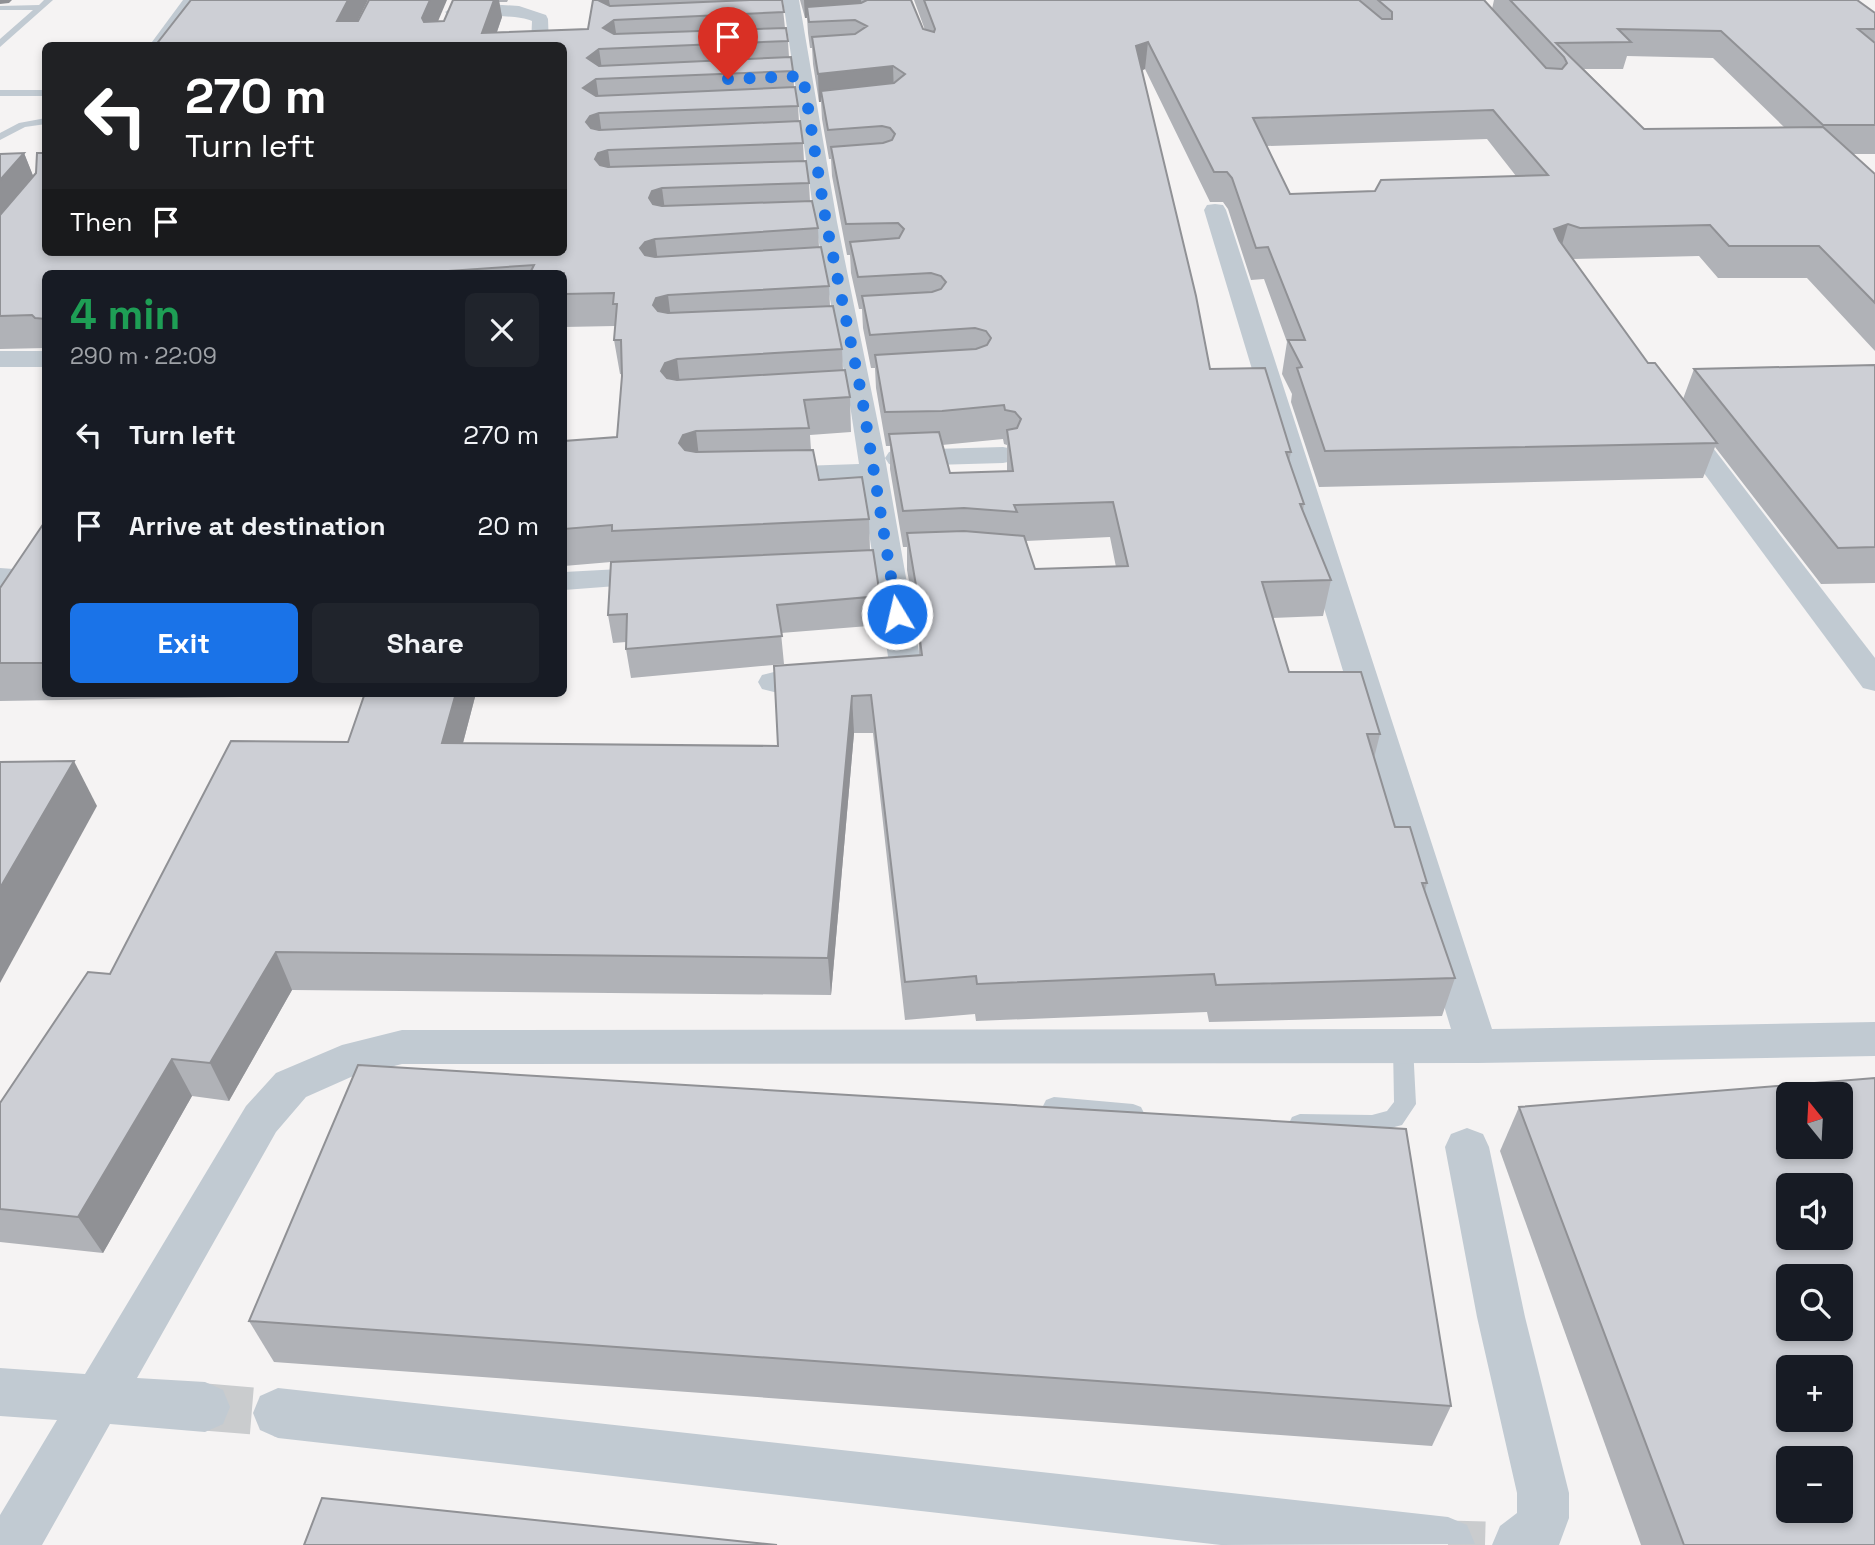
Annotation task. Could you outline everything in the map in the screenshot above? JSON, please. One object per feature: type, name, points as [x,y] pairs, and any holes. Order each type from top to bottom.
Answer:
[{"type":"street","points":[[159,42],[191,0]]},
{"type":"street","points":[[452,12],[499,9],[528,12],[540,19],[540,42]]},
{"type":"street","points":[[774,682],[889,676],[903,668],[905,663],[859,386],[854,322],[842,265],[826,222],[802,63]]},
{"type":"street","points":[[788,143],[814,142]]},
{"type":"street","points":[[792,182],[844,167]]},
{"type":"street","points":[[1215,209],[1477,1046]]},
{"type":"street","points":[[799,223],[826,222]]},
{"type":"street","points":[[808,270],[842,265]]},
{"type":"street","points":[[820,329],[854,322]]},
{"type":"street","points":[[0,359],[42,359]]},
{"type":"street","points":[[833,394],[884,377]]},
{"type":"street","points":[[1668,407],[1875,681]]},
{"type":"street","points":[[740,476],[1003,455]]},
{"type":"street","points":[[567,581],[686,575]]},
{"type":"street","points":[[12,1545],[261,1119],[291,1086],[342,1062],[402,1047],[1477,1046],[1875,1039]]},
{"type":"street","points":[[1467,1147],[1501,1317],[1543,1493],[1545,1516],[1536,1535],[1519,1545]]},
{"type":"street","points":[[0,1392],[205,1407]]},
{"type":"street","points":[[278,1413],[1448,1544]]},
{"type":"lane","points":[[0,8],[46,3]]},
{"type":"lane","points":[[0,44],[46,3]]},
{"type":"lane","points":[[0,93],[42,93]]},
{"type":"lane","points":[[0,137],[22,125],[42,122]]},
{"type":"lane","points":[[1273,1121],[1372,1124],[1394,1119],[1405,1104],[1403,1046]]},
{"type":"lane","points":[[1054,1106],[1149,1114]]},
{"type":"building","points":[[191,0],[348,0],[337,21],[358,21],[369,0],[430,0],[422,18],[424,22],[444,21],[453,0],[494,0],[482,33],[588,29],[593,0],[610,6],[782,0],[784,12],[614,20],[603,28],[614,34],[786,28],[788,41],[599,49],[587,58],[599,66],[791,57],[793,71],[596,79],[583,88],[596,96],[795,87],[798,106],[599,113],[590,116],[586,122],[591,128],[599,130],[800,121],[803,143],[608,150],[598,153],[595,159],[600,165],[608,167],[806,161],[809,183],[662,188],[652,191],[649,198],[653,204],[662,206],[812,201],[818,228],[655,239],[645,242],[640,248],[645,255],[655,257],[821,247],[829,286],[668,295],[656,298],[653,305],[658,311],[668,313],[833,306],[842,349],[677,359],[665,363],[661,371],[667,378],[677,380],[845,370],[850,397],[804,400],[809,428],[696,431],[683,435],[679,443],[685,450],[696,452],[813,450],[819,480],[862,477],[869,519],[612,531],[612,525],[567,529],[567,441],[617,437],[622,376],[621,340],[614,340],[617,304],[613,304],[614,293],[567,294],[567,270],[532,270],[534,265],[462,270],[42,270],[42,319],[32,315],[0,316],[0,215],[36,173],[37,153],[42,153],[42,256],[567,256],[567,42],[158,42]]},
{"type":"building","points":[[867,0],[911,0],[923,29],[934,32],[924,0],[1359,0],[1382,19],[1392,19],[1392,12],[1378,0],[1484,0],[1546,68],[1562,69],[1567,63],[1564,57],[1510,0],[1857,0],[1875,13],[1875,29],[1858,29],[1875,43],[1875,125],[1823,125],[1721,31],[1618,29],[1631,42],[1556,43],[1644,129],[1823,127],[1875,174],[1875,303],[1819,246],[1729,246],[1710,225],[1580,228],[1568,224],[1554,229],[1559,240],[1648,363],[1655,363],[1717,443],[1325,451],[1297,368],[1302,367],[1288,340],[1305,340],[1268,247],[1256,248],[1232,178],[1227,172],[1214,172],[1148,42],[1136,46],[1196,296],[1210,369],[1265,368],[1291,452],[1286,452],[1304,504],[1300,504],[1331,580],[1262,582],[1289,672],[1361,672],[1380,734],[1367,734],[1395,827],[1410,827],[1427,883],[1422,883],[1455,978],[1216,985],[1214,974],[977,984],[976,976],[905,982],[871,695],[852,696],[828,958],[276,952],[210,1063],[172,1059],[78,1217],[0,1209],[0,1103],[88,972],[110,974],[231,741],[348,742],[364,697],[455,697],[442,743],[778,746],[774,666],[922,655],[919,633],[923,626],[907,533],[964,531],[1024,536],[1035,569],[1128,566],[1113,502],[1014,505],[1017,512],[964,508],[903,511],[889,434],[939,432],[950,473],[1013,471],[1007,430],[1017,428],[1021,419],[1015,412],[1005,410],[1004,405],[942,411],[885,412],[875,355],[976,349],[987,345],[991,338],[986,331],[975,328],[870,335],[862,296],[932,292],[941,289],[946,282],[941,276],[931,273],[858,277],[850,242],[899,238],[904,229],[898,223],[846,224],[831,147],[883,143],[892,140],[895,134],[890,128],[882,126],[828,130],[821,91],[894,83],[905,74],[893,66],[818,74],[812,37],[855,34],[867,26],[855,20],[809,22],[807,7],[861,3]],"holes":[[[1493,110],[1548,175],[1381,180],[1375,191],[1290,194],[1253,118]]]},
{"type":"building","points":[[24,153],[0,180],[0,154]]},
{"type":"building","points":[[1875,365],[1875,547],[1838,548],[1694,369]]},
{"type":"building","points":[[42,526],[42,663],[0,663],[0,588]]},
{"type":"building","points":[[873,550],[880,596],[777,605],[782,636],[626,649],[627,614],[608,615],[611,562]]},
{"type":"building","points":[[74,761],[0,888],[0,762]]},
{"type":"building","points":[[358,1065],[1406,1129],[1451,1406],[249,1321]]},
{"type":"building","points":[[1875,1078],[1875,1545],[1684,1545],[1519,1107],[1776,1086],[1776,1159],[1853,1159],[1853,1082],[1826,1082]]},
{"type":"building","points":[[322,1498],[777,1545],[304,1545]]},
{"type":"tunnel","points":[[205,1407],[278,1413]]},
{"type":"tunnel","points":[[1448,1544],[1485,1545]]},
{"type":"route","points":[[728,79],[803,76],[826,222],[861,392],[897,614]]}]
